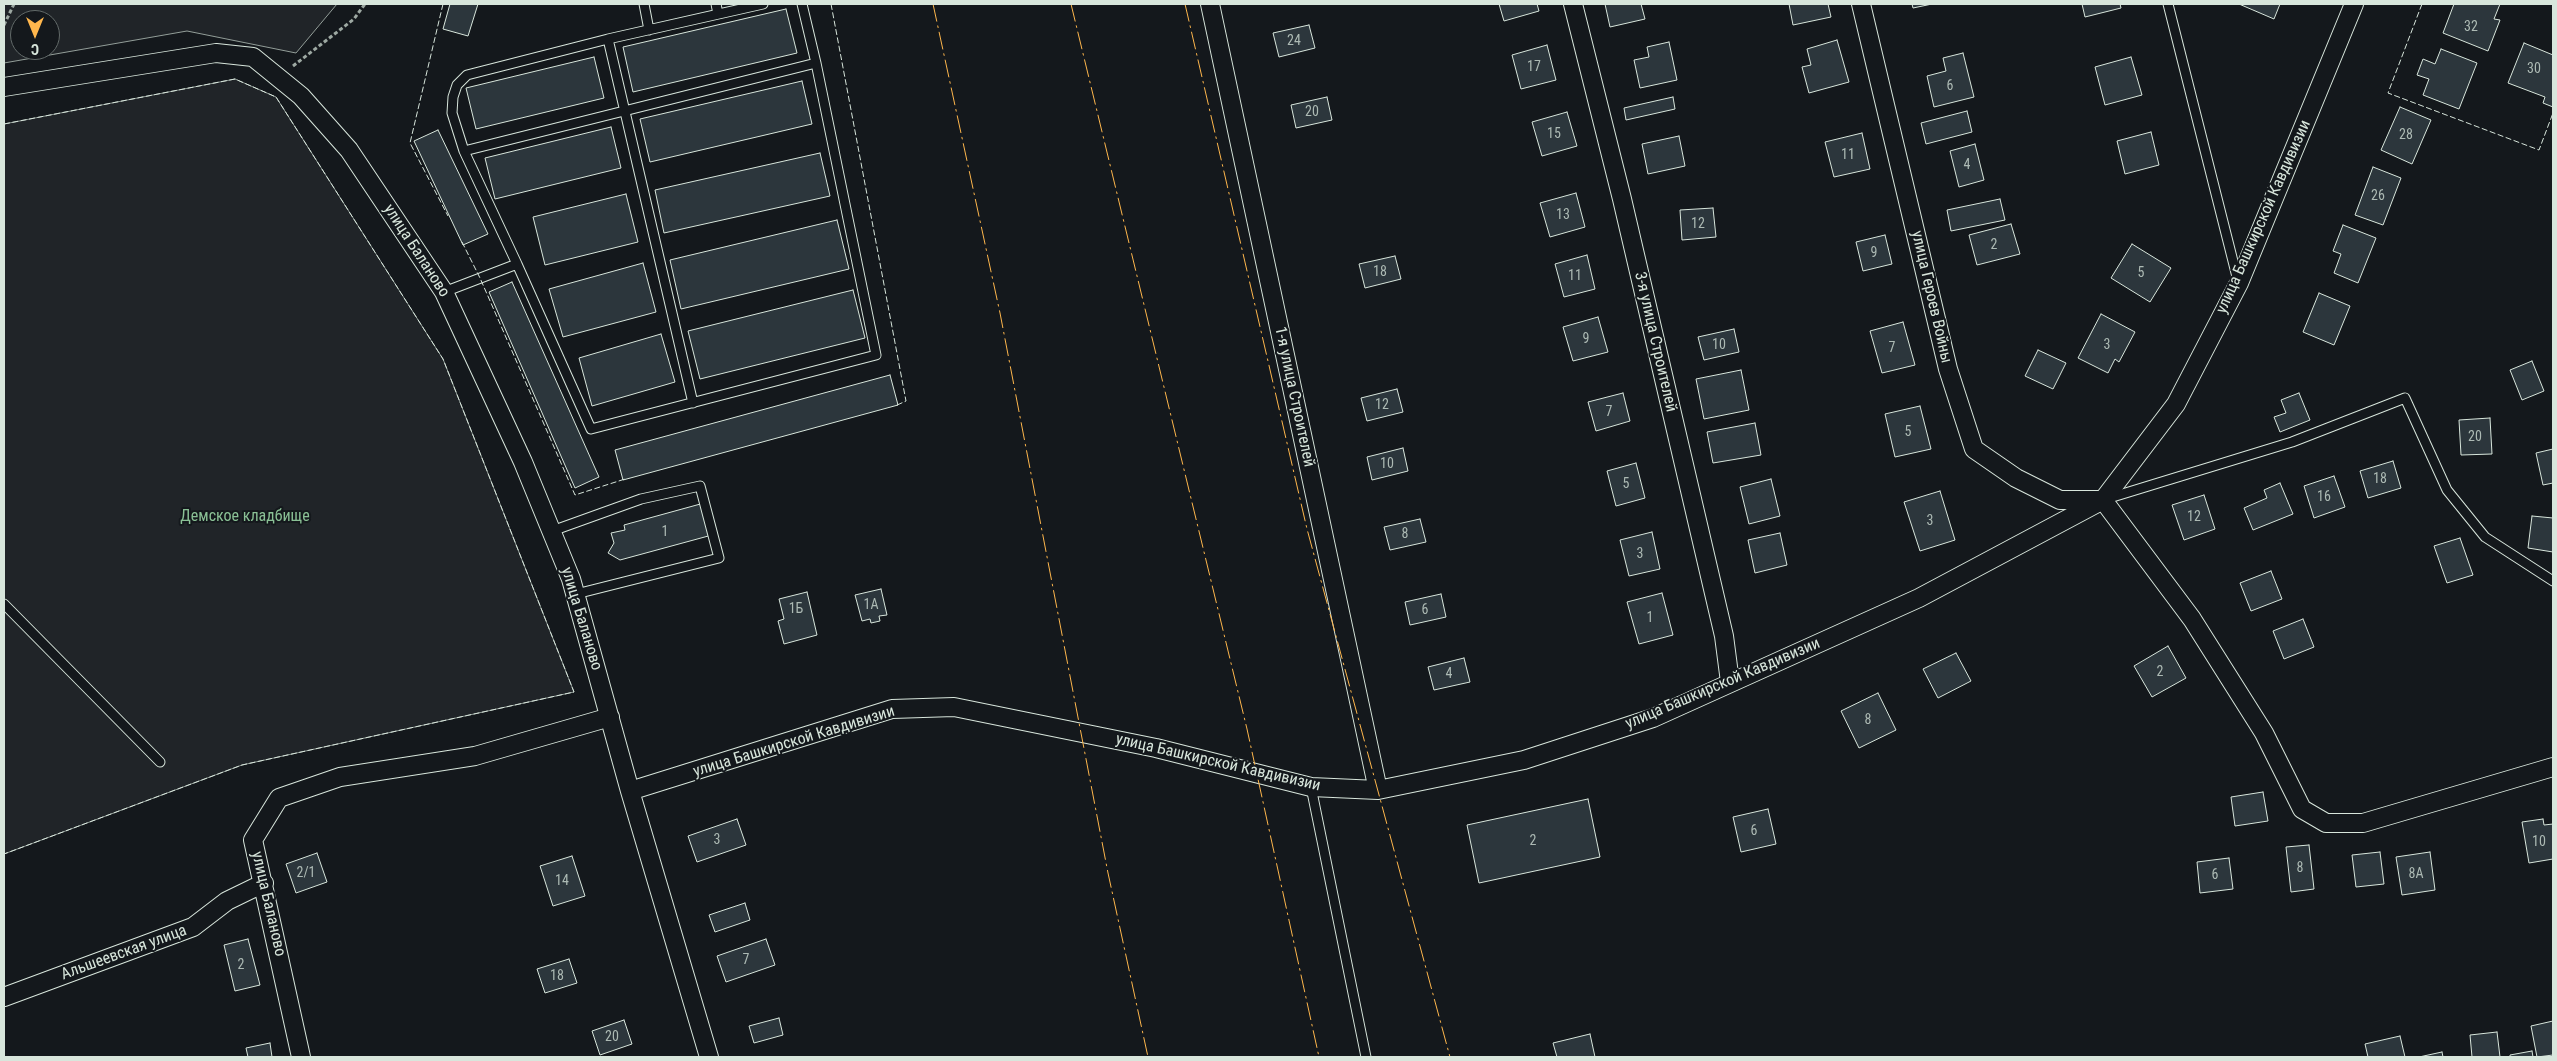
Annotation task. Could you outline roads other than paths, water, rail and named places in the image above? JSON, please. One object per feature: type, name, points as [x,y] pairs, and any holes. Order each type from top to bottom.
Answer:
[{"type":"street","name":"1-я улица Строителей","points":[[1210,4],[1378,790]]},
{"type":"street","name":"3-я улица Строителей","points":[[1573,4],[1622,199],[1724,636],[1730,682]]},
{"type":"street","name":"улица Героев Войны","points":[[1861,4],[1948,369],[1974,449],[2016,478],[2060,500],[2103,500]]},
{"type":"street","name":"улица Башкирской Кавдивизии","points":[[630,791],[892,709],[954,707],[1156,748],[1311,786],[1378,790],[1524,760],[1652,718],[1919,598],[2103,500],[2176,404],[2238,283],[2354,4]]},
{"type":"street","name":"улица Баланово","points":[[4,87],[216,53],[253,57],[301,96],[350,150],[444,292],[523,462],[552,531],[576,594],[630,791],[709,1057]]},
{"type":"street","points":[[2103,500],[2192,619],[2264,733],[2302,809],[2326,823],[2363,823],[2553,767]]},
{"type":"street","name":"улица Баланово","points":[[301,1057],[253,840],[279,798],[340,777],[475,756],[610,717]]},
{"type":"street","name":"Альшеевская улица","points":[[4,998],[194,927],[227,901],[264,883]]},
{"type":"lane","points":[[644,4],[649,30]]},
{"type":"lane","points":[[716,4],[718,14]]},
{"type":"lane","points":[[763,4],[608,39],[467,75],[458,85],[453,98],[452,113],[464,151],[591,429],[876,355],[816,63],[802,4]]},
{"type":"lane","points":[[2168,4],[2238,283]]},
{"type":"lane","points":[[608,39],[693,402]]},
{"type":"lane","points":[[464,151],[816,63]]},
{"type":"lane","points":[[444,292],[517,264]]},
{"type":"lane","points":[[2103,500],[2292,442],[2405,398],[2448,490],[2485,537],[2553,580]]},
{"type":"lane","points":[[552,531],[641,499],[700,486],[719,558],[576,594]]},
{"type":"lane","points":[[4,604],[160,762]]},
{"type":"lane","points":[[1311,786],[1366,1057]]},
{"type":"park label","name":"Демское кладбище","points":[[245,517]]}]
